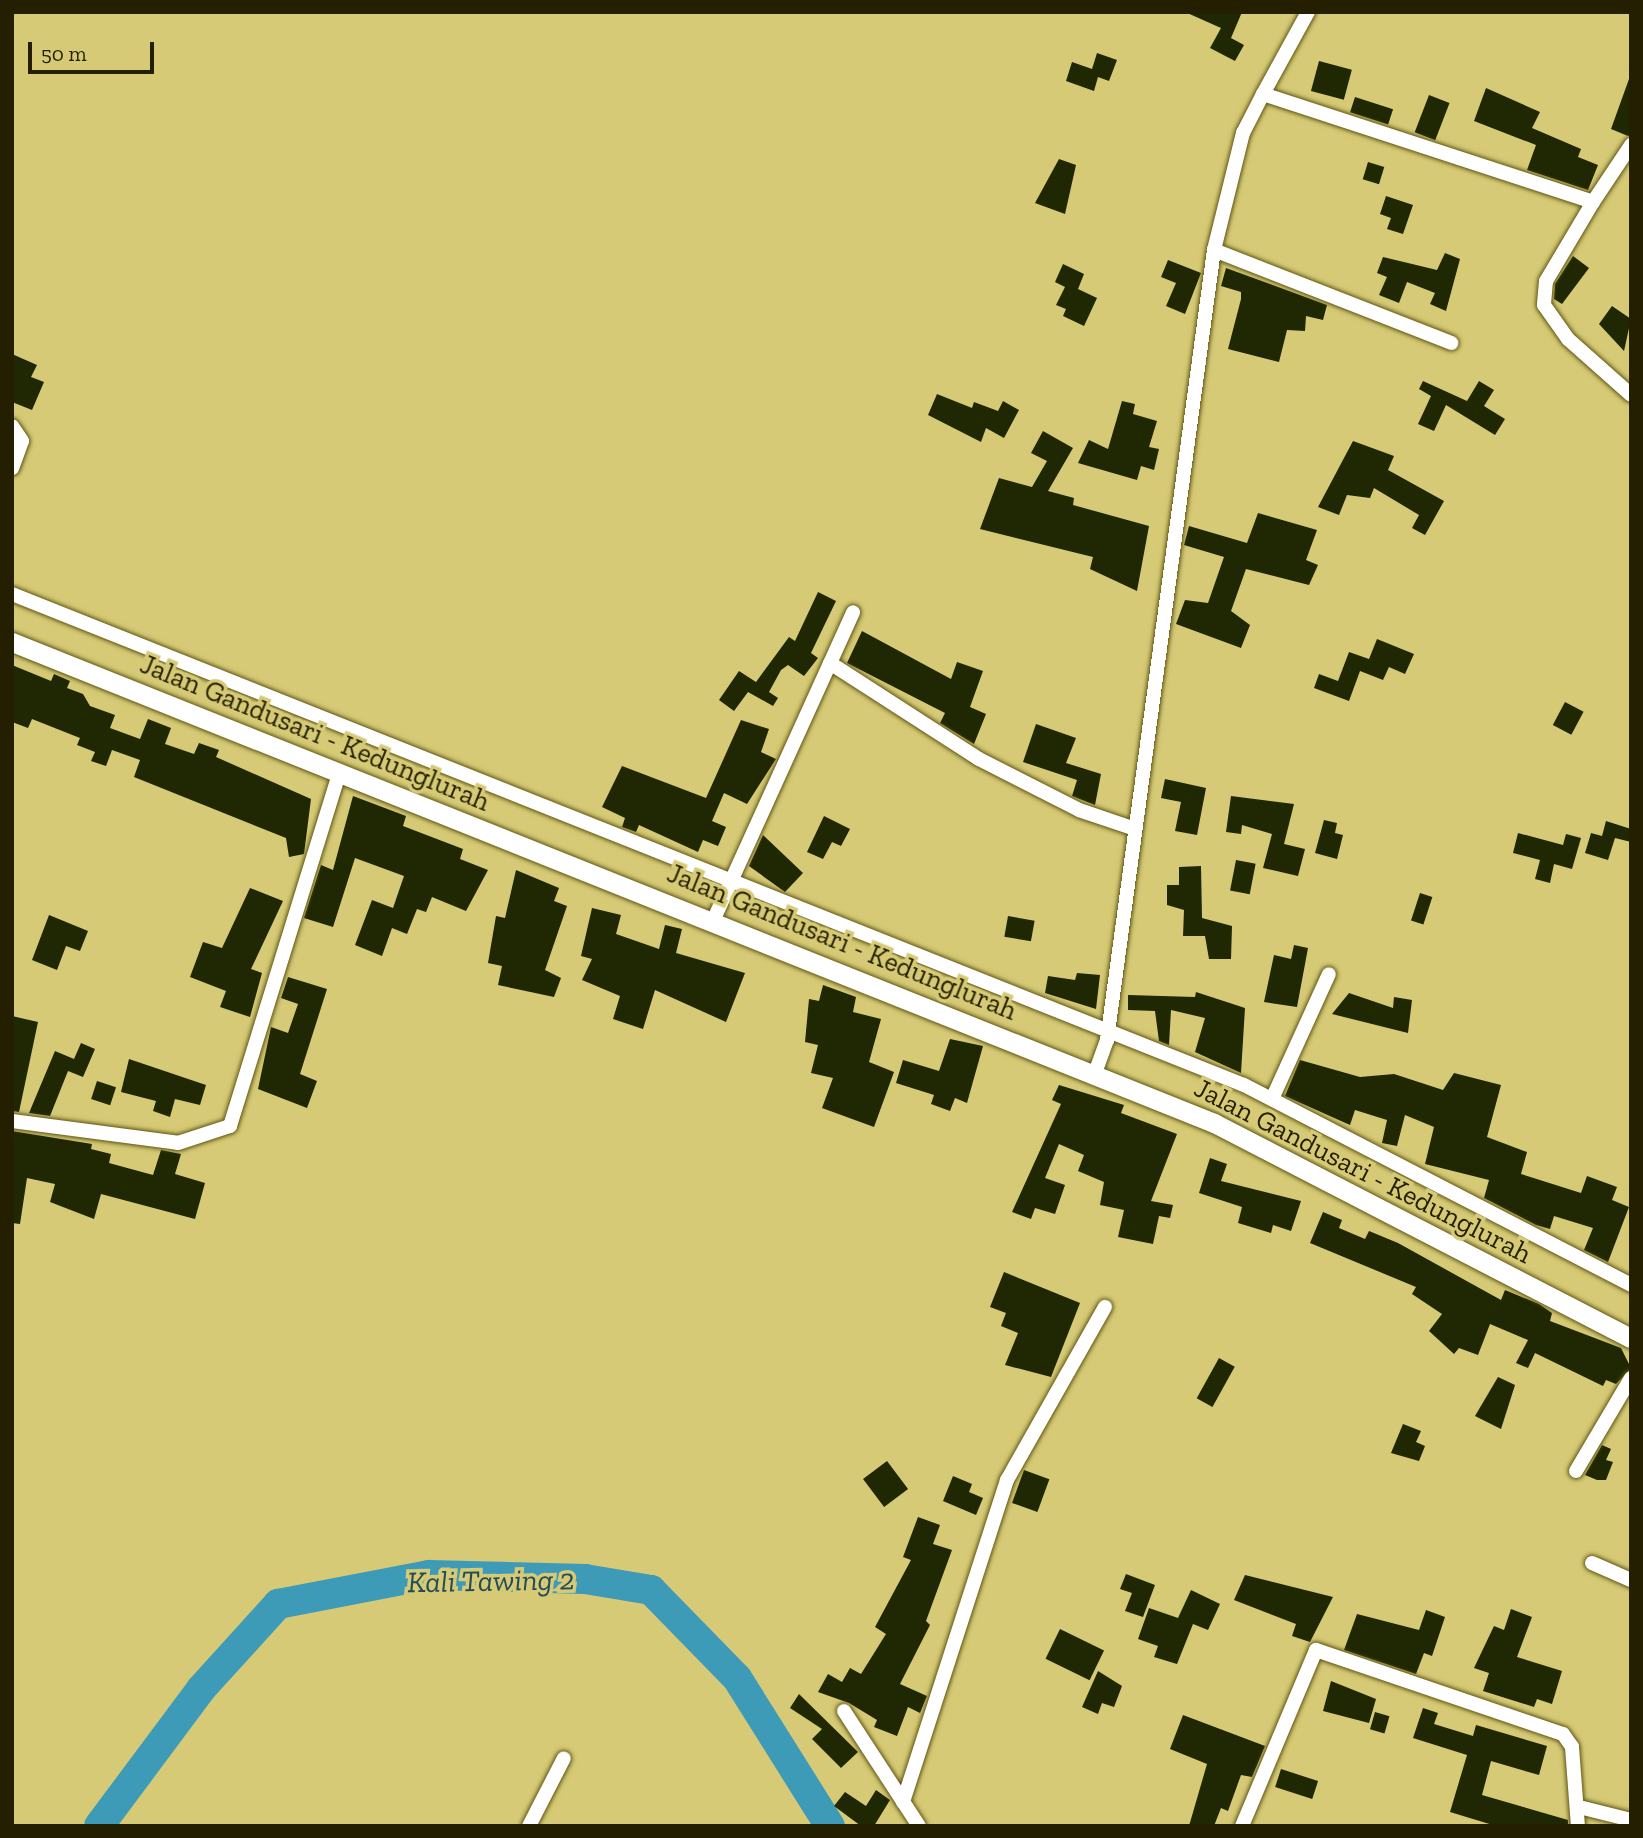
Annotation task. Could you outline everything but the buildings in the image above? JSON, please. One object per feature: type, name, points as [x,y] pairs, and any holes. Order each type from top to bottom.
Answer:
[{"type":"street","points":[[1098,1065],[1108,1035],[1214,250],[1243,133],[1308,12]]},
{"type":"street","points":[[1263,94],[1593,202]]},
{"type":"street","points":[[1631,145],[1546,281],[1544,305],[1568,339],[1631,395]]},
{"type":"street","points":[[1214,250],[1451,343]]},
{"type":"street","points":[[12,426],[22,441],[12,468]]},
{"type":"street","points":[[12,594],[1272,1099],[1631,1285]]},
{"type":"street","points":[[716,914],[853,612]]},
{"type":"street","name":"Jalan Gandusari - Kedunglurah","points":[[12,642],[339,773],[716,914],[1098,1065],[1631,1338]]},
{"type":"street","points":[[830,663],[979,759],[1079,810],[1135,829]]},
{"type":"street","points":[[12,1121],[177,1143],[230,1126],[339,773]]},
{"type":"street","points":[[1272,1099],[1329,974]]},
{"type":"street","points":[[903,1802],[1007,1480],[1105,1307]]},
{"type":"street","points":[[1576,1471],[1631,1378]]},
{"type":"street","points":[[1592,1563],[1631,1580]]},
{"type":"street","points":[[1242,1826],[1315,1650],[1563,1734],[1572,1747],[1579,1807],[1578,1826]]},
{"type":"street","points":[[844,1711],[919,1826]]},
{"type":"street","points":[[528,1826],[565,1758]]},
{"type":"street","points":[[1579,1807],[1631,1820]]},
{"type":"waterway","name":"Kali Tawing 2","points":[[99,1826],[201,1689],[278,1604],[429,1575],[585,1579],[651,1590],[737,1678],[830,1826]]}]
